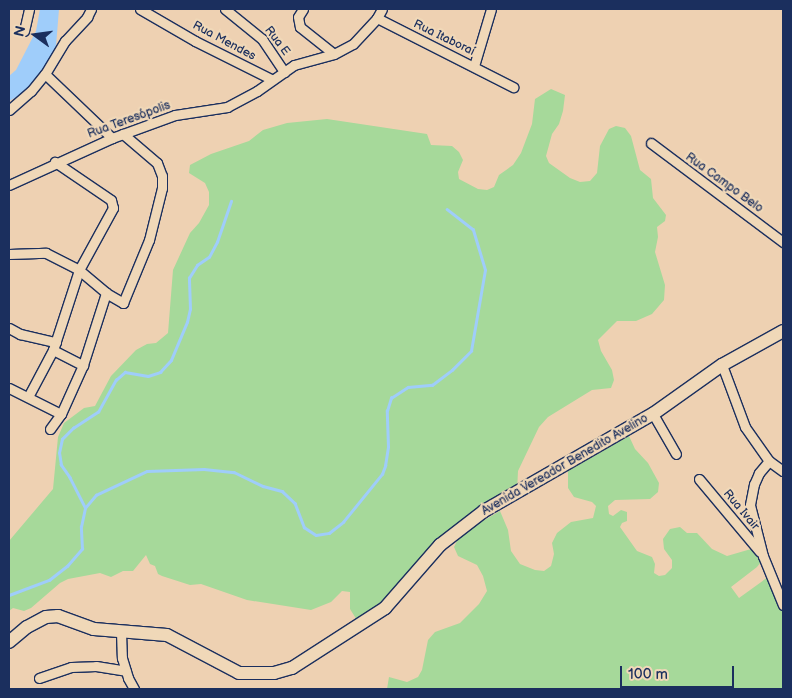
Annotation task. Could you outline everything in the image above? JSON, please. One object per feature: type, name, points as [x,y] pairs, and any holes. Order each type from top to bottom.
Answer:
[{"type":"main road","name":"Avenida Vereador Benedito Avelino","points":[[9,641],[46,617],[58,616],[94,629],[167,635],[239,674],[274,673],[292,668],[385,608],[440,545],[484,511],[654,414],[722,365],[783,331]]},
{"type":"street","points":[[24,31],[29,9]]},
{"type":"street","points":[[9,110],[31,91],[45,74],[65,40],[87,17],[91,9]]},
{"type":"street","name":"Rua Mendes","points":[[140,9],[196,41],[271,79]]},
{"type":"street","name":"Rua E","points":[[225,9],[262,39],[284,72]]},
{"type":"street","points":[[303,9],[298,17],[300,27],[334,54]]},
{"type":"street","name":"Rua Teresópolis","points":[[9,184],[112,138],[175,115],[228,107],[257,91],[271,79],[284,72],[308,60],[334,54],[353,44],[382,9]]},
{"type":"street","name":"Rua Itaboraí","points":[[474,66],[490,9]]},
{"type":"street","name":"Rua Itaboraí","points":[[376,18],[514,87]]},
{"type":"street","points":[[45,74],[112,138]]},
{"type":"street","points":[[9,254],[46,253],[79,270],[106,293],[123,302],[149,240],[162,188],[162,176],[157,163],[123,134]]},
{"type":"street","name":"Rua Campo Belo","points":[[651,143],[783,242]]},
{"type":"street","points":[[28,397],[55,346],[79,270],[113,208],[111,200],[55,162]]},
{"type":"street","points":[[50,429],[61,414],[82,365],[106,293]]},
{"type":"street","points":[[9,328],[20,334],[55,346],[82,365]]},
{"type":"street","points":[[722,365],[745,427],[770,462],[783,471]]},
{"type":"street","points":[[9,388],[61,414]]},
{"type":"street","points":[[654,414],[676,454]]},
{"type":"street","name":"Rua Ivair","points":[[770,462],[759,473],[754,484],[750,505],[763,556],[783,605]]},
{"type":"street","name":"Rua Ivair","points":[[699,479],[763,556]]},
{"type":"street","points":[[121,632],[122,658],[134,689]]},
{"type":"street","points":[[39,678],[71,667],[96,666],[126,671]]},
{"type":"green space","points":[[551,89],[565,95],[559,124],[552,134],[546,156],[549,163],[570,178],[580,182],[590,181],[597,173],[600,146],[609,129],[616,126],[625,128],[631,136],[640,170],[651,179],[653,198],[666,215],[665,221],[657,227],[658,237],[655,252],[665,285],[664,300],[652,314],[636,321],[617,321],[598,340],[601,351],[612,370],[614,380],[611,388],[592,390],[548,417],[539,427],[518,471],[517,492],[484,511],[360,625],[350,609],[350,592],[342,591],[331,602],[311,610],[247,600],[201,584],[190,585],[162,576],[158,574],[155,566],[150,564],[146,555],[133,571],[123,571],[111,577],[100,573],[68,579],[60,583],[31,608],[24,611],[13,608],[9,611],[9,541],[53,489],[58,437],[64,423],[84,408],[95,406],[111,376],[136,350],[147,344],[156,343],[168,333],[173,270],[190,233],[199,223],[209,205],[209,192],[205,183],[189,173],[190,165],[211,154],[249,141],[263,130],[287,123],[327,119],[427,134],[431,145],[452,146],[459,152],[463,160],[458,172],[459,179],[478,189],[487,190],[494,187],[499,175],[513,165],[521,153],[532,124],[535,99]]},
{"type":"green space","points":[[629,436],[635,449],[648,463],[659,483],[658,492],[650,499],[615,500],[608,506],[609,514],[613,516],[621,510],[627,512],[627,521],[622,523],[620,527],[637,551],[652,557],[655,564],[654,573],[659,576],[665,575],[672,568],[672,560],[664,549],[663,539],[670,529],[680,527],[687,533],[697,533],[712,549],[727,556],[751,549],[758,554],[761,562],[757,567],[731,587],[739,598],[768,577],[783,609],[783,689],[387,689],[389,677],[407,682],[418,677],[422,670],[428,640],[435,632],[460,623],[479,604],[487,591],[483,576],[477,565],[458,556],[454,547],[457,541],[469,529],[500,511],[508,530],[511,551],[520,564],[535,570],[544,571],[551,566],[554,554],[552,543],[557,533],[571,522],[593,518],[596,506],[592,502],[574,497],[568,488],[568,471]]},
{"type":"water","points":[[40,9],[59,9],[56,46],[42,72],[22,94],[9,101],[9,76],[16,70],[36,31]]},
{"type":"waterway","points":[[85,508],[70,478],[61,465],[59,453],[62,439],[73,428],[98,412],[116,380],[125,372],[148,376],[160,372],[171,360],[187,322],[190,309],[189,278],[197,265],[209,257],[217,242],[231,201]]},
{"type":"waterway","points":[[9,595],[49,580],[67,566],[82,549],[81,527],[85,508],[96,495],[147,471],[204,469],[234,472],[263,486],[282,491],[295,503],[304,527],[316,535],[329,533],[343,522],[382,474],[388,447],[387,411],[391,398],[408,387],[432,385],[452,370],[471,351],[485,270],[473,230],[447,210]]}]
